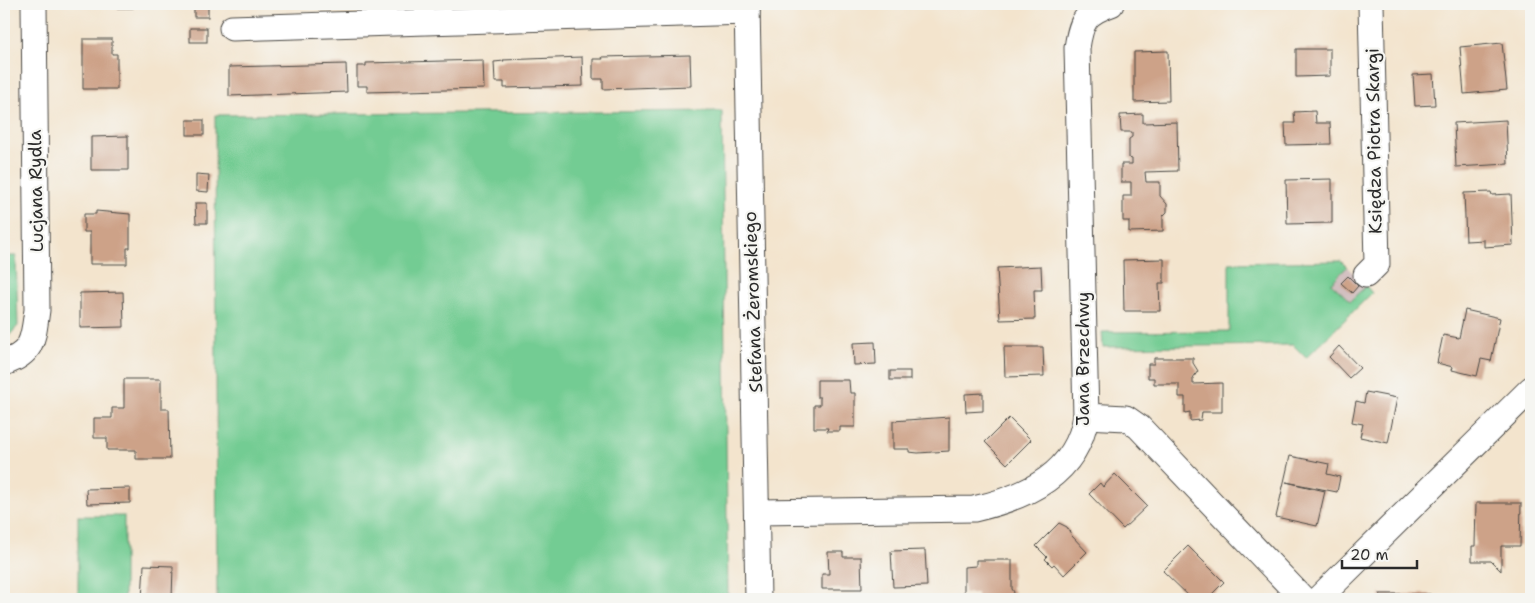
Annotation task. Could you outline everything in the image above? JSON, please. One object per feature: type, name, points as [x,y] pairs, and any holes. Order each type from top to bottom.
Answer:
[{"type":"street","name":"Lucjana Rydla","points":[[4,363],[19,358],[32,342],[37,310],[34,4]]},
{"type":"street","name":"Jana Brzechwy","points":[[758,512],[974,509],[1004,502],[1028,493],[1050,478],[1077,448],[1084,432],[1086,416],[1078,38],[1084,20],[1092,12],[1111,4]]},
{"type":"street","name":"Księdza Piotra Skargi","points":[[1366,275],[1377,264],[1372,4]]},
{"type":"street","points":[[232,28],[747,8]]},
{"type":"street","name":"Stefana Żeromskiego","points":[[747,8],[758,512],[758,599]]},
{"type":"street","points":[[1318,599],[1531,389]]},
{"type":"street","points":[[1086,416],[1126,418],[1140,427],[1303,599]]},
{"type":"shaded area","points":[[1347,267],[1366,286],[1350,302],[1331,282]]},
{"type":"green space","points":[[722,111],[728,599],[217,599],[215,115]]},
{"type":"green space","points":[[4,256],[16,256],[18,326],[4,341]]},
{"type":"green space","points":[[1341,261],[1347,267],[1331,283],[1350,301],[1366,286],[1372,293],[1306,358],[1293,345],[1103,347],[1102,332],[1229,331],[1229,263]]},
{"type":"green space","points":[[78,516],[124,516],[124,599],[78,599]]},
{"type":"building","points":[[117,4],[133,4],[133,8],[117,8]]},
{"type":"building","points":[[194,6],[208,6],[208,17],[194,17]]},
{"type":"building","points":[[190,28],[207,28],[207,42],[190,42]]},
{"type":"building","points":[[83,39],[112,39],[112,54],[117,54],[117,89],[83,89]]},
{"type":"building","points":[[1502,43],[1507,90],[1464,94],[1460,47]]},
{"type":"building","points":[[1296,49],[1330,49],[1330,76],[1296,77]]},
{"type":"building","points":[[1168,51],[1169,101],[1134,102],[1134,52]]},
{"type":"building","points":[[690,55],[691,86],[603,89],[603,79],[593,79],[593,59],[603,59],[602,57]]},
{"type":"building","points":[[582,57],[583,86],[504,88],[504,82],[495,82],[494,62]]},
{"type":"building","points":[[483,60],[484,89],[367,92],[367,86],[357,86],[357,66],[366,66],[366,63]]},
{"type":"building","points":[[346,64],[347,92],[229,96],[229,67]]},
{"type":"building","points":[[1433,74],[1435,105],[1415,106],[1413,75]]},
{"type":"building","points":[[1315,111],[1316,123],[1330,123],[1331,144],[1286,145],[1285,123],[1295,123],[1294,112]]},
{"type":"building","points":[[1143,114],[1143,123],[1177,122],[1178,171],[1145,172],[1146,182],[1160,182],[1160,196],[1167,204],[1167,212],[1163,216],[1163,231],[1129,232],[1129,221],[1123,221],[1123,196],[1131,196],[1131,182],[1121,182],[1121,164],[1132,164],[1132,159],[1129,158],[1129,139],[1132,137],[1132,132],[1121,132],[1120,115]]},
{"type":"building","points":[[187,120],[204,120],[204,135],[187,135]]},
{"type":"building","points":[[1506,120],[1508,164],[1456,167],[1454,123]]},
{"type":"building","points":[[128,136],[128,170],[91,170],[91,137]]},
{"type":"building","points":[[196,174],[209,175],[208,192],[196,191]]},
{"type":"building","points":[[1332,179],[1332,223],[1287,224],[1286,180]]},
{"type":"building","points":[[1491,192],[1492,195],[1511,194],[1513,245],[1484,247],[1484,240],[1466,241],[1464,193]]},
{"type":"building","points":[[195,203],[207,203],[207,223],[196,223]]},
{"type":"building","points":[[96,211],[130,214],[130,248],[127,248],[127,264],[90,264],[90,232],[84,232],[84,214],[96,214]]},
{"type":"building","points":[[1164,259],[1164,283],[1159,283],[1160,311],[1124,311],[1123,260]]},
{"type":"building","points":[[1041,266],[1042,290],[1034,290],[1035,319],[1000,320],[997,268]]},
{"type":"building","points":[[1348,276],[1358,286],[1352,293],[1341,283]]},
{"type":"building","points":[[123,292],[124,327],[80,328],[80,293]]},
{"type":"building","points":[[1465,310],[1500,318],[1491,361],[1481,359],[1477,376],[1452,370],[1453,367],[1437,363],[1443,335],[1459,338]]},
{"type":"building","points":[[875,342],[876,364],[854,365],[853,343]]},
{"type":"building","points":[[1339,346],[1360,368],[1349,378],[1329,357]]},
{"type":"building","points":[[1004,347],[1043,347],[1044,376],[1005,377]]},
{"type":"building","points":[[1154,358],[1193,358],[1193,363],[1198,371],[1193,378],[1193,384],[1222,383],[1222,412],[1202,412],[1201,420],[1190,421],[1190,412],[1185,413],[1185,397],[1179,397],[1179,384],[1154,384],[1154,378],[1148,378],[1148,364],[1154,364]]},
{"type":"building","points":[[890,371],[910,371],[910,380],[890,380]]},
{"type":"building","points":[[124,379],[161,379],[161,409],[169,409],[170,459],[136,459],[136,450],[107,450],[107,438],[94,438],[94,418],[112,418],[112,408],[124,408]]},
{"type":"building","points":[[817,380],[849,380],[850,393],[855,393],[855,427],[840,427],[840,431],[827,431],[828,428],[814,428],[814,405],[820,405],[820,397],[817,397]]},
{"type":"building","points":[[1366,392],[1397,398],[1388,443],[1360,437],[1363,424],[1352,422],[1356,401],[1364,403]]},
{"type":"building","points":[[983,393],[983,411],[966,412],[965,394]]},
{"type":"building","points":[[949,417],[949,451],[918,453],[909,452],[909,449],[893,449],[893,421]]},
{"type":"building","points":[[1009,418],[1031,440],[1007,464],[985,442]]},
{"type":"building","points":[[1290,456],[1329,464],[1327,474],[1340,477],[1337,492],[1286,482],[1325,491],[1317,526],[1276,517]]},
{"type":"building","points":[[1115,474],[1147,506],[1123,529],[1089,494],[1100,483],[1103,487]]},
{"type":"building","points":[[130,488],[130,503],[87,504],[86,489]]},
{"type":"building","points":[[1476,503],[1521,503],[1520,546],[1501,546],[1501,571],[1491,561],[1472,561],[1472,546],[1475,546]]},
{"type":"building","points":[[1059,523],[1067,527],[1072,536],[1087,552],[1064,575],[1054,564],[1052,566],[1045,559],[1047,557],[1036,546]]},
{"type":"building","points":[[1188,546],[1224,582],[1207,599],[1192,599],[1163,571]]},
{"type":"building","points":[[925,550],[927,586],[893,587],[891,551]]},
{"type":"building","points":[[828,552],[843,552],[843,557],[861,557],[862,589],[822,589],[822,574],[829,574]]},
{"type":"building","points":[[976,560],[1012,560],[1012,589],[1014,592],[1012,599],[977,599],[977,593],[964,593],[964,567],[976,566]]},
{"type":"building","points":[[144,565],[173,566],[172,599],[142,599]]},
{"type":"building","points":[[1380,594],[1430,594],[1430,599],[1380,599]]}]
